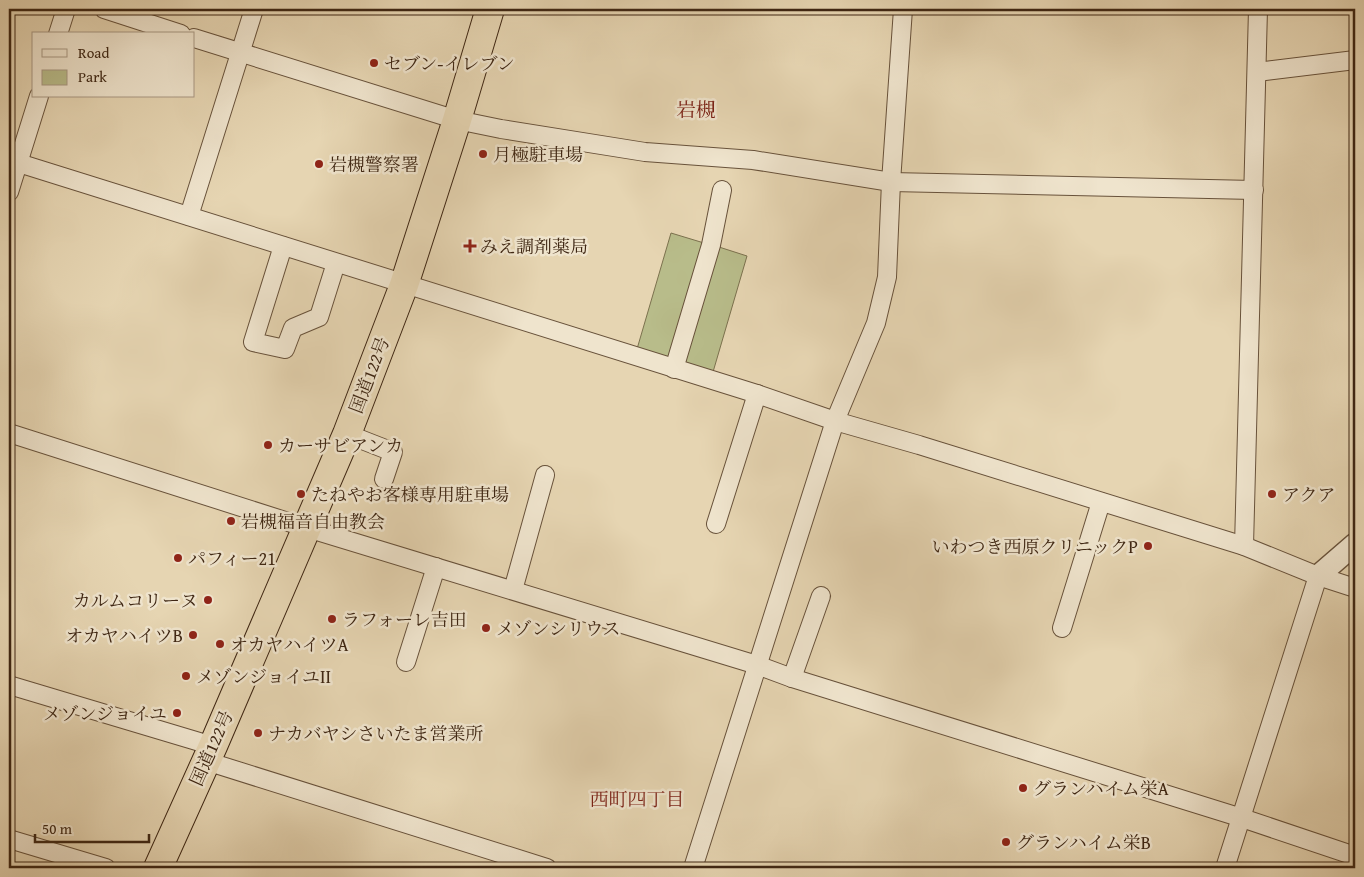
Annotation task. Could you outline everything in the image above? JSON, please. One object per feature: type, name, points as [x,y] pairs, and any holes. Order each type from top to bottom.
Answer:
[{"type":"highway","name":"国道122号","points":[[158,868],[210,754],[347,434],[404,285],[457,120],[490,9]]},
{"type":"street","points":[[59,32],[66,9]]},
{"type":"street","points":[[104,9],[175,32]]},
{"type":"street","points":[[189,216],[254,9]]},
{"type":"street","points":[[693,868],[835,421],[876,323],[887,277],[891,182],[903,9]]},
{"type":"street","points":[[1244,546],[1258,72],[1258,9]]},
{"type":"street","points":[[195,38],[457,120],[500,129],[645,152],[753,160],[891,182],[1254,190]]},
{"type":"street","points":[[1258,72],[1355,60]]},
{"type":"street","points":[[9,192],[13,161],[38,98]]},
{"type":"street","points":[[13,161],[757,394],[835,421],[919,445],[1244,546],[1318,576],[1355,588]]},
{"type":"street","points":[[674,369],[711,245],[722,190]]},
{"type":"street","points":[[283,246],[253,342],[285,349],[293,328],[319,317],[336,263]]},
{"type":"street","points":[[716,524],[757,394]]},
{"type":"street","points":[[9,433],[307,528],[757,665],[792,678],[1242,818],[1355,856]]},
{"type":"street","points":[[347,434],[393,452],[384,479]]},
{"type":"street","points":[[513,590],[545,475]]},
{"type":"street","points":[[1062,628],[1101,502]]},
{"type":"street","points":[[1225,868],[1318,576],[1355,544]]},
{"type":"street","points":[[406,662],[436,567]]},
{"type":"street","points":[[792,678],[821,596]]},
{"type":"street","points":[[9,685],[547,868]]},
{"type":"street","points":[[9,839],[106,868]]},
{"type":"green space","points":[[671,233],[704,243],[670,359],[637,349]]},
{"type":"green space","points":[[719,247],[747,256],[713,372],[684,363]]},
{"type":"place","name":"セブン-イレブン","points":[[374,63]]},
{"type":"place","name":"月極駐車場","points":[[483,154]]},
{"type":"place","name":"岩槻警察署","points":[[319,164]]},
{"type":"place","name":"みえ調剤薬局","points":[[470,246]]},
{"type":"place","name":"カーサビアンカ","points":[[268,445]]},
{"type":"place","name":"たねやお客様専用駐車場","points":[[301,494]]},
{"type":"place","name":"アクア","points":[[1272,494]]},
{"type":"place","name":"岩槻福音自由教会","points":[[231,521]]},
{"type":"place","name":"いわつき西原クリニックP","points":[[1148,546]]},
{"type":"place","name":"パフィー21","points":[[178,558]]},
{"type":"place","name":"カルムコリーヌ","points":[[208,600]]},
{"type":"place","name":"ラフォーレ吉田","points":[[332,619]]},
{"type":"place","name":"メゾンシリウス","points":[[486,628]]},
{"type":"place","name":"オカヤハイツB","points":[[193,635]]},
{"type":"place","name":"オカヤハイツA","points":[[220,644]]},
{"type":"place","name":"メゾンジョイユⅡ","points":[[186,676]]},
{"type":"place","name":"メゾンジョイユ","points":[[177,713]]},
{"type":"place","name":"ナカバヤシさいたま営業所","points":[[258,733]]},
{"type":"place","name":"グランハイム栄A","points":[[1023,788]]},
{"type":"place","name":"グランハイム栄B","points":[[1006,842]]},
{"type":"district","name":"岩槻","points":[[696,109]]},
{"type":"district","name":"西町四丁目","points":[[637,799]]}]
